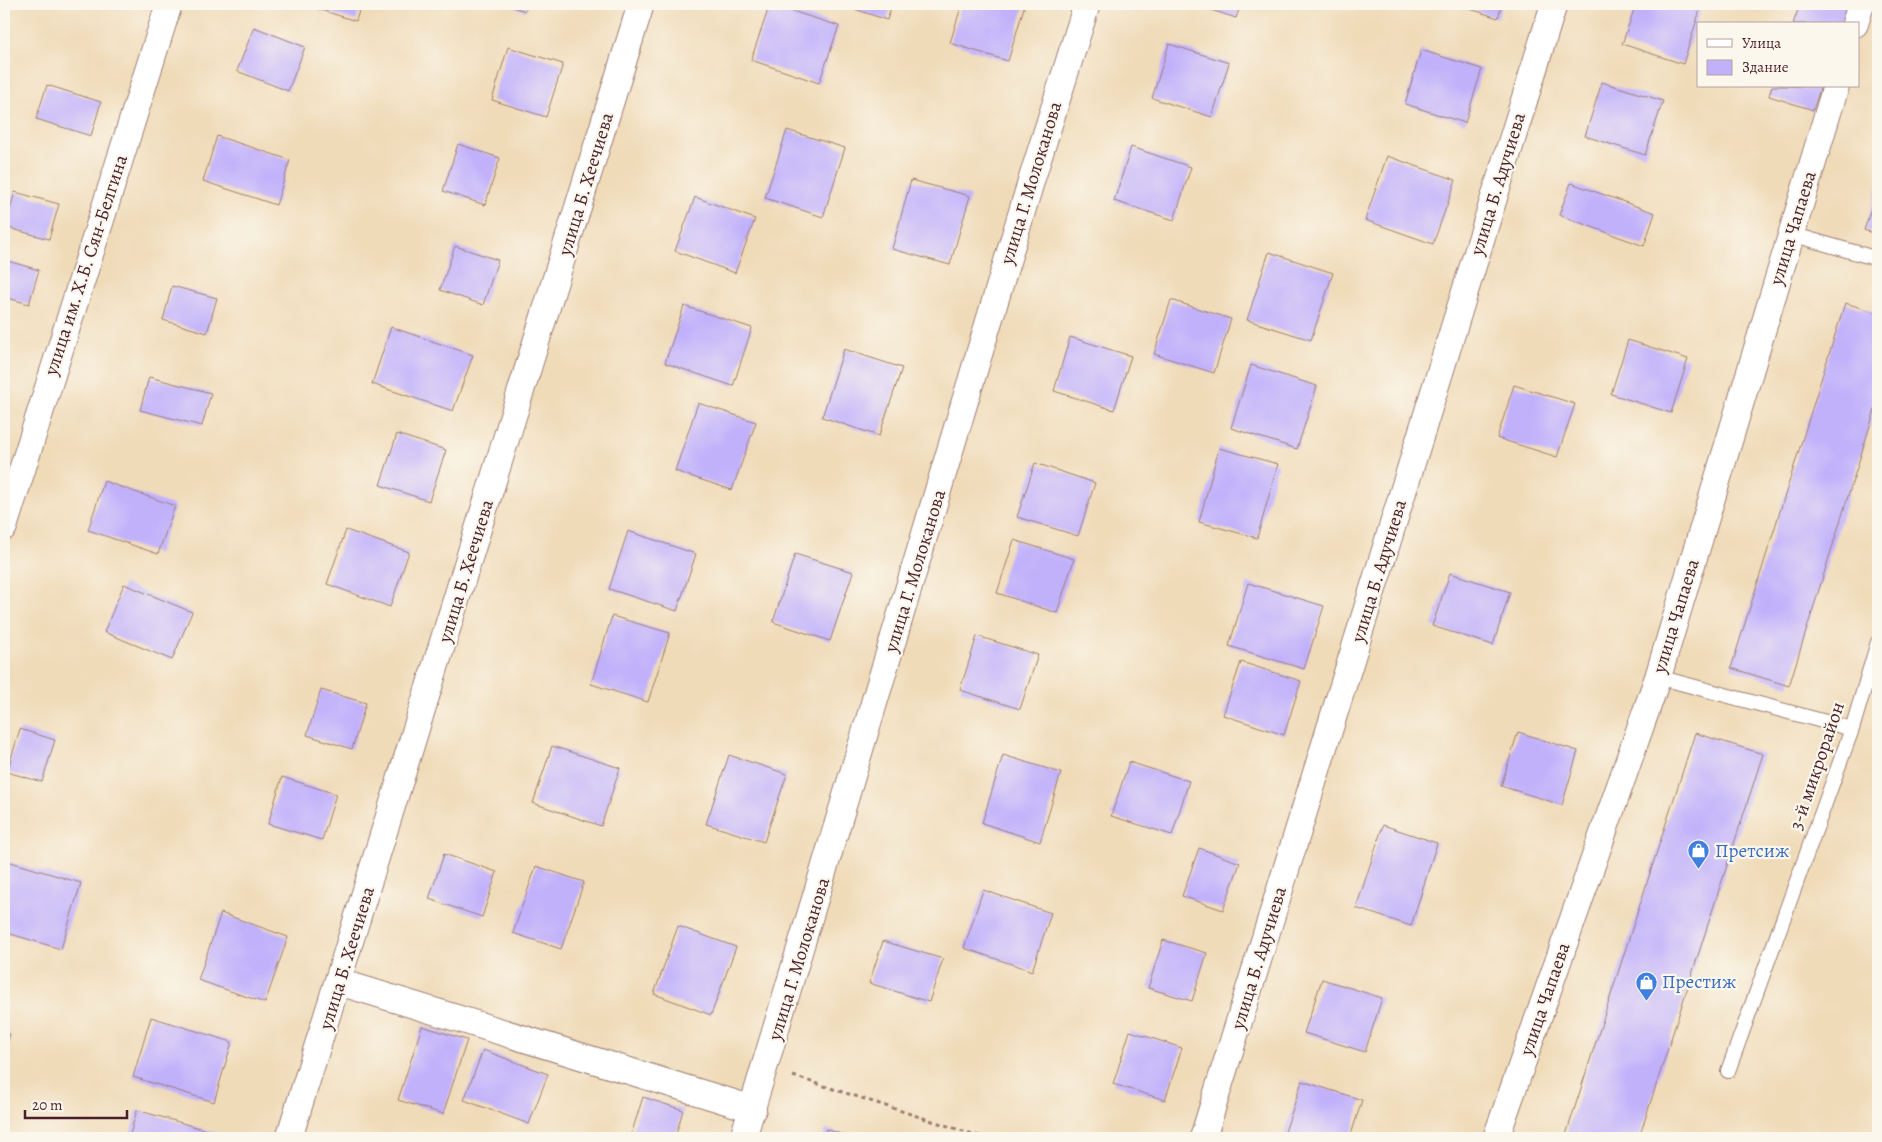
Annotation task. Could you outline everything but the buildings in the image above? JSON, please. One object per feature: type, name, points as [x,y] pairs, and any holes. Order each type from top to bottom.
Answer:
[{"type":"street","name":"улица им. Х.Б. Сян-Белгина","points":[[4,527],[169,4]]},
{"type":"street","name":"улица Б. Хеечиева","points":[[289,1138],[340,982],[641,4]]},
{"type":"street","name":"улица Г. Молоканова","points":[[743,1138],[766,1067],[1027,194],[1087,4]]},
{"type":"street","name":"улица Б. Адучиева","points":[[1203,1138],[1554,4]]},
{"type":"street","points":[[1856,22],[1861,4]]},
{"type":"street","name":"улица Чапаева","points":[[1496,1138],[1658,677],[1835,88]]},
{"type":"street","points":[[340,982],[753,1109]]},
{"type":"lane","points":[[1791,234],[1878,259]]},
{"type":"lane","name":"3-й микрорайон","points":[[1728,1071],[1852,729],[1878,642]]},
{"type":"lane","points":[[1658,677],[1852,729]]},
{"type":"path","points":[[766,1067],[985,1138]]},
{"type":"place","name":"Претсиж","points":[[1699,870]]},
{"type":"place","name":"Престиж","points":[[1646,1001]]}]
